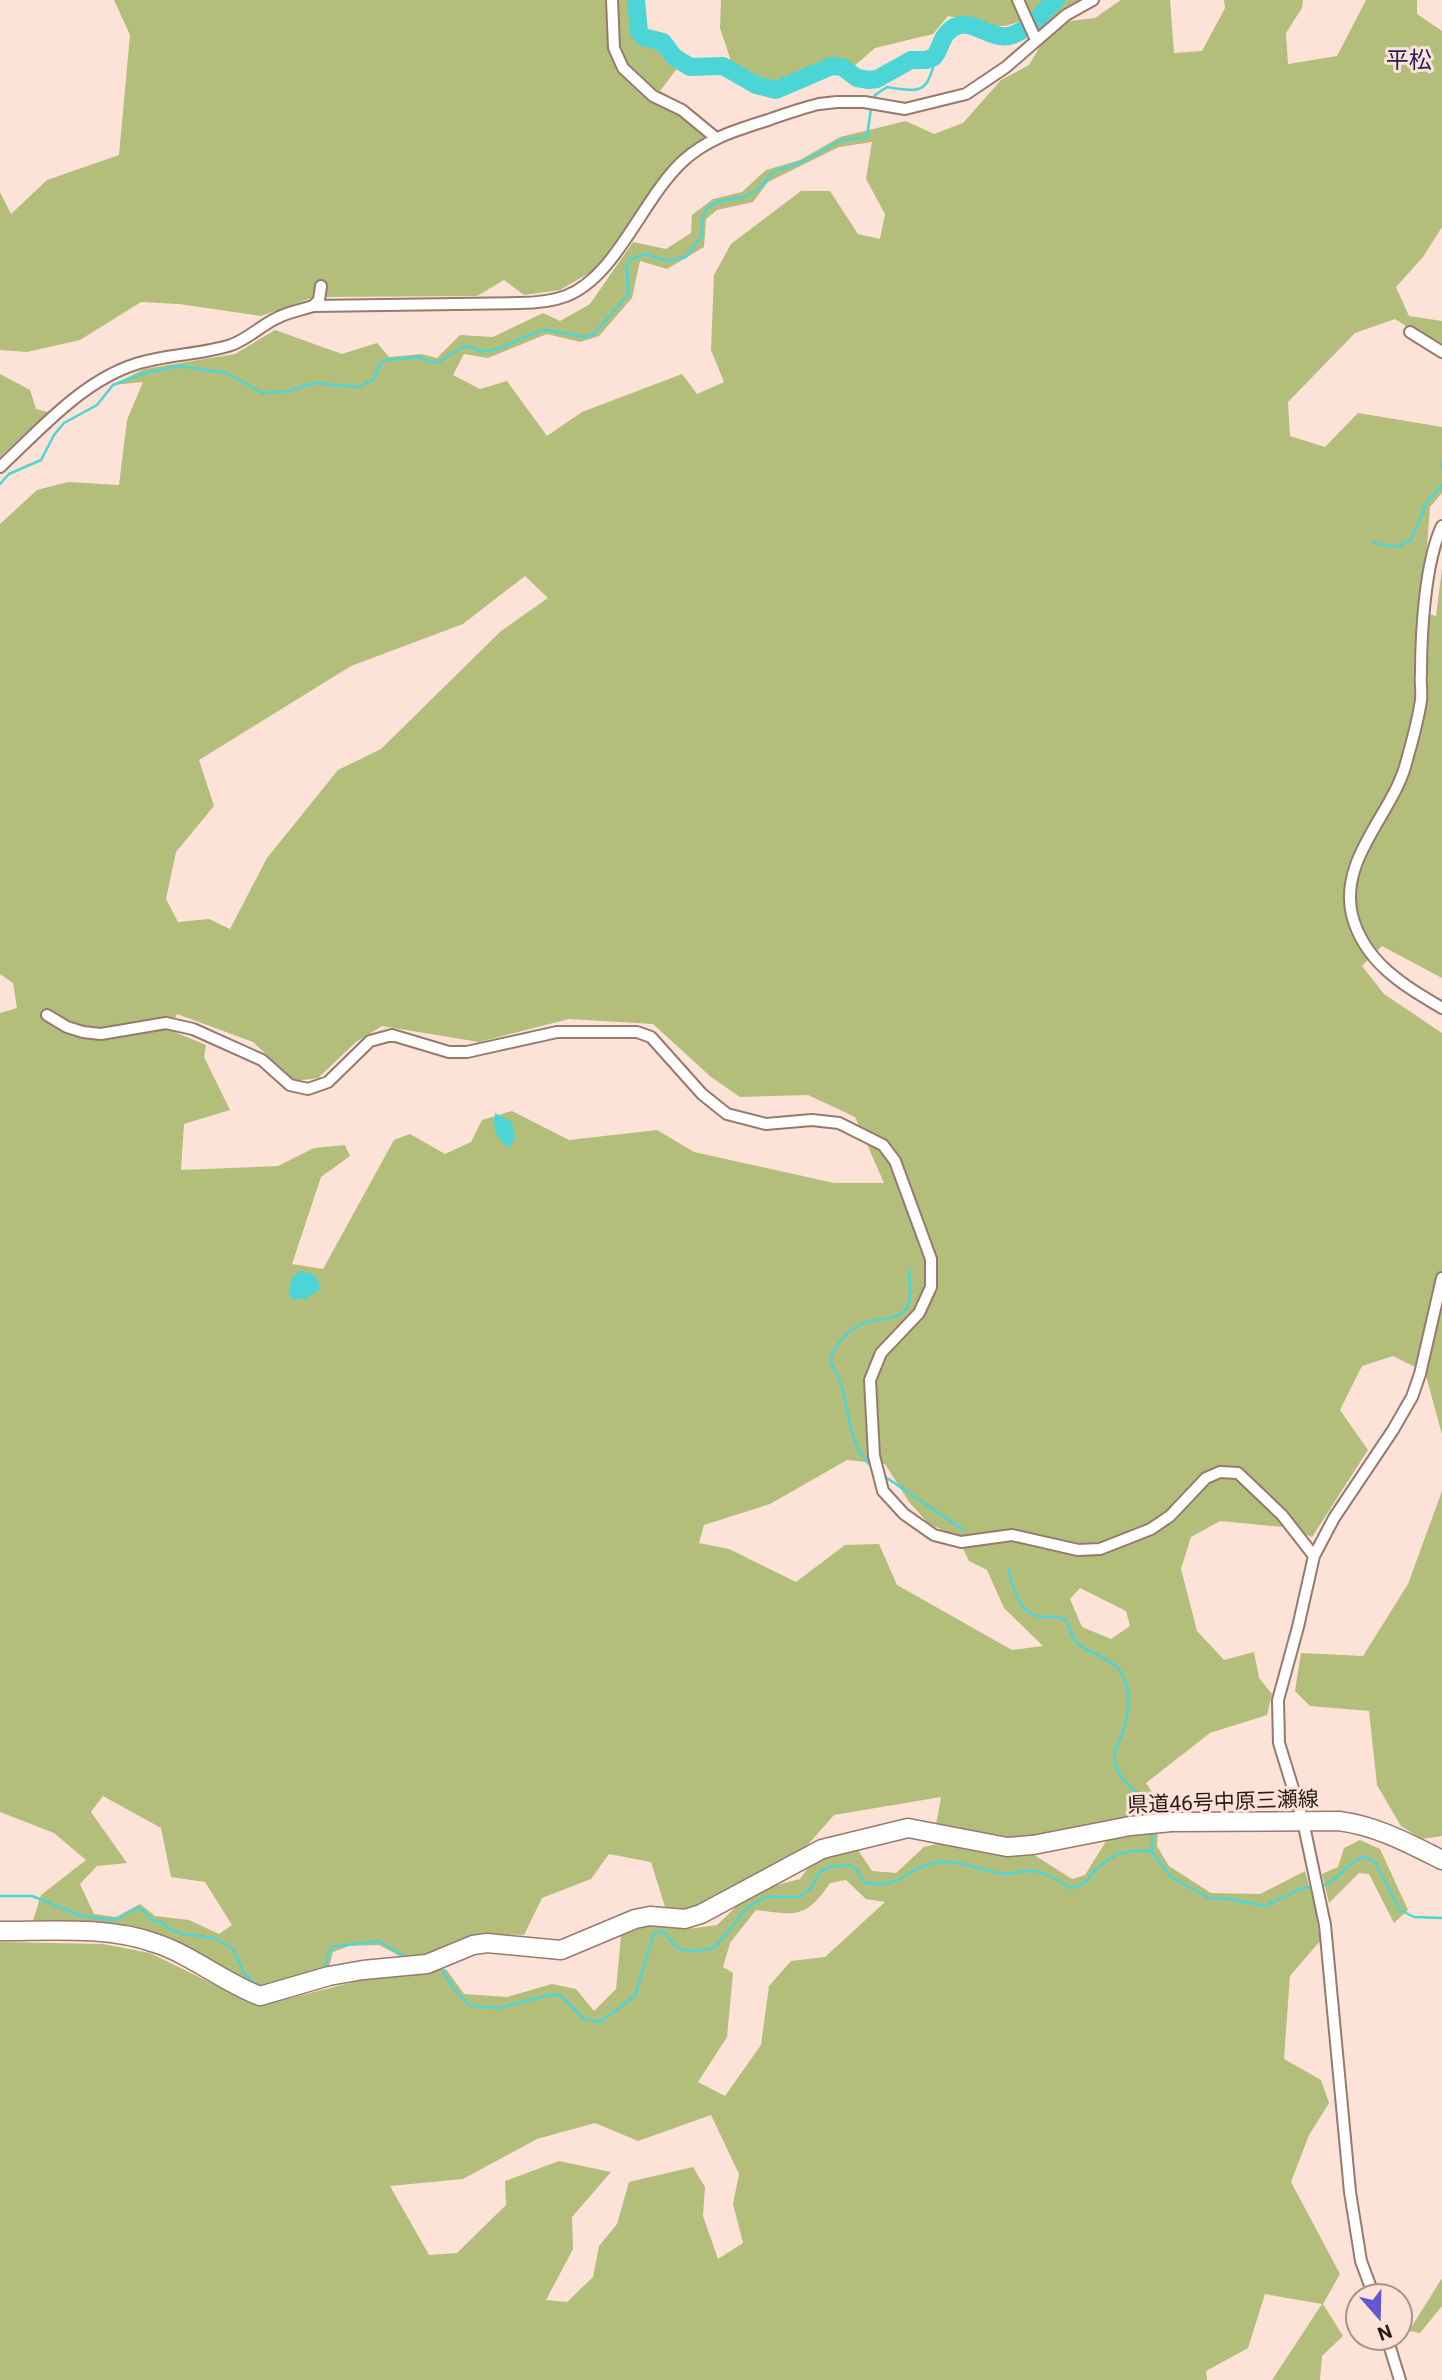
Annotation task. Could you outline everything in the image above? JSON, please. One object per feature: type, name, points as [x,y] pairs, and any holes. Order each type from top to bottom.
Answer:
[{"type":"main road","name":"県道46号中原三瀬線","points":[[0,1931],[110,1933],[134,1937],[156,1943],[260,1996],[340,1974],[427,1964],[473,1945],[487,1943],[561,1950],[635,1919],[650,1916],[685,1919],[701,1914],[822,1849],[908,1828],[1007,1847],[1033,1845],[1130,1826],[1171,1822],[1303,1821],[1355,1824],[1389,1834],[1442,1860]]},
{"type":"street","points":[[612,0],[614,47],[623,68],[653,96],[682,110],[716,138]]},
{"type":"street","points":[[1018,0],[1033,36]]},
{"type":"street","points":[[0,467],[82,393],[104,379],[134,365],[212,351],[230,345],[248,338],[276,318],[313,306],[529,303],[564,297],[597,276],[664,181],[682,162],[716,138],[819,104],[864,103],[905,109],[965,94],[1015,60],[1033,36],[1093,0]]},
{"type":"street","points":[[313,306],[319,300],[321,286]]},
{"type":"street","points":[[1410,332],[1442,352]]},
{"type":"street","points":[[1442,526],[1435,541],[1428,579],[1420,671],[1421,698],[1413,735],[1404,770],[1392,798],[1356,865],[1351,902],[1352,915],[1370,954],[1388,974],[1442,1008]]},
{"type":"street","points":[[47,1015],[75,1030],[101,1034],[166,1023],[193,1029],[261,1060],[290,1085],[308,1089],[328,1082],[370,1041],[392,1035],[449,1052],[467,1052],[557,1032],[637,1032],[651,1037],[702,1094],[727,1114],[766,1124],[812,1120],[839,1123],[883,1145],[895,1161],[931,1259],[931,1287],[919,1313],[881,1353],[870,1380],[877,1468],[883,1491],[904,1514],[934,1535],[961,1542],[1012,1535],[1078,1550],[1100,1549],[1151,1529],[1170,1516],[1206,1478],[1220,1472],[1238,1473],[1282,1515],[1314,1556]]},
{"type":"street","points":[[1369,2282],[1361,2261],[1352,2204],[1329,1954],[1303,1821],[1279,1743],[1278,1700],[1314,1556],[1334,1518],[1412,1397],[1420,1374],[1442,1278]]},
{"type":"street","points":[[1391,2352],[1400,2380]]},
{"type":"green space","points":[[114,0],[641,0],[644,32],[663,37],[685,58],[660,91],[686,105],[716,131],[704,137],[667,169],[596,269],[560,290],[524,295],[504,280],[477,296],[314,297],[261,316],[179,304],[141,302],[80,340],[27,352],[0,350],[0,192],[11,214],[47,180],[119,155],[130,35]]},
{"type":"green space","points":[[721,0],[1082,0],[1039,30],[1030,14],[1011,25],[1001,26],[948,16],[933,34],[875,48],[845,74],[837,72],[819,75],[776,95],[728,75],[730,58],[720,28]]},
{"type":"green space","points":[[1121,0],[1170,0],[1174,53],[1202,51],[1225,8],[1224,0],[1303,0],[1302,8],[1286,33],[1288,64],[1337,56],[1366,0],[1417,0],[1417,14],[1442,31],[1442,227],[1423,257],[1396,287],[1409,316],[1442,321],[1442,348],[1395,319],[1355,333],[1288,402],[1290,436],[1325,447],[1358,413],[1442,427],[1442,493],[1430,507],[1422,612],[1436,616],[1442,569],[1442,978],[1382,946],[1362,966],[1384,994],[1442,1033],[1442,1435],[1425,1372],[1393,1356],[1362,1366],[1340,1410],[1368,1450],[1312,1537],[1284,1527],[1220,1521],[1191,1537],[1181,1569],[1197,1631],[1224,1660],[1254,1652],[1259,1678],[1272,1694],[1267,1715],[1210,1733],[1146,1783],[1167,1815],[1014,1841],[936,1825],[941,1797],[834,1815],[805,1848],[695,1910],[665,1907],[651,1862],[609,1854],[591,1879],[542,1898],[524,1935],[483,1934],[438,1955],[409,1961],[379,1945],[349,1946],[333,1952],[328,1971],[265,1991],[149,1933],[32,1924],[41,1895],[86,1860],[54,1833],[0,1812],[0,1013],[17,1008],[13,983],[0,974],[0,524],[37,490],[68,482],[119,485],[127,420],[143,382],[113,385],[144,369],[235,354],[275,330],[342,354],[377,343],[389,357],[421,354],[437,358],[460,335],[493,337],[543,313],[560,321],[590,304],[633,242],[666,249],[691,233],[692,215],[713,199],[742,192],[766,170],[800,160],[840,137],[906,121],[934,134],[963,123],[1001,80],[1029,65],[1042,43],[1070,21],[1095,18]],"holes":[[[872,142],[866,179],[885,214],[880,239],[858,234],[830,191],[801,191],[731,244],[714,275],[711,350],[724,382],[697,394],[682,374],[582,412],[547,436],[507,381],[480,389],[453,375],[464,354],[488,358],[547,334],[580,342],[599,336],[632,298],[640,261],[667,269],[704,247],[706,219],[717,210],[753,202],[768,182],[839,147]],[[525,576],[548,598],[501,631],[381,749],[338,770],[267,858],[230,929],[209,919],[178,922],[166,899],[176,852],[214,806],[199,760],[351,666],[463,624]],[[177,1014],[253,1042],[295,1081],[318,1078],[356,1042],[382,1026],[479,1042],[569,1019],[653,1024],[711,1077],[740,1097],[808,1095],[855,1117],[884,1183],[834,1183],[694,1152],[657,1130],[569,1140],[512,1111],[482,1120],[471,1142],[445,1154],[410,1134],[394,1140],[323,1269],[292,1264],[321,1177],[350,1156],[345,1145],[314,1148],[278,1166],[181,1170],[184,1124],[230,1110],[204,1057],[206,1045],[170,1030]],[[847,1460],[885,1464],[909,1502],[929,1524],[957,1536],[969,1561],[987,1570],[1004,1608],[1043,1646],[1012,1650],[897,1585],[879,1544],[845,1545],[796,1582],[729,1549],[699,1543],[704,1525],[770,1504]],[[1080,1588],[1126,1611],[1130,1626],[1111,1639],[1082,1627],[1070,1599]],[[103,1796],[161,1828],[171,1877],[205,1882],[232,1925],[219,1934],[189,1920],[155,1916],[140,1904],[116,1917],[94,1914],[80,1884],[97,1866],[127,1863],[91,1812]]]},
{"type":"green space","points":[[0,374],[30,390],[36,409],[48,412],[0,457]]},
{"type":"green space","points":[[1442,1491],[1442,1836],[1421,1839],[1401,1826],[1377,1785],[1369,1711],[1310,1706],[1295,1691],[1301,1653],[1363,1656],[1408,1584]]},
{"type":"green space","points":[[1158,1830],[1157,1846],[1169,1866],[1211,1893],[1260,1894],[1305,1871],[1315,1907],[1320,1941],[1290,1976],[1284,2059],[1321,2080],[1329,2103],[1309,2135],[1291,2182],[1340,2274],[1323,2304],[1343,2336],[1322,2356],[1320,2380],[1272,2380],[1322,2304],[1265,2294],[1248,2348],[1206,2371],[1207,2380],[0,2380],[0,1942],[103,1944],[150,1953],[258,2006],[358,1981],[446,1969],[464,1994],[507,1997],[552,1984],[576,1989],[594,2011],[616,1989],[621,1936],[650,1924],[688,1929],[717,1925],[740,1903],[769,1887],[800,1879],[813,1861],[856,1847],[872,1871],[896,1873],[924,1847],[945,1842],[1031,1853],[1072,1879],[1085,1875],[1108,1838]],"holes":[[[846,1880],[866,1899],[885,1902],[825,1957],[791,1961],[769,1986],[761,2045],[725,2096],[698,2082],[727,2037],[733,1973],[723,1967],[730,1943],[756,1910],[799,1912],[814,1903],[830,1883]],[[711,2115],[739,2174],[733,2204],[743,2243],[718,2259],[703,2216],[705,2187],[693,2167],[629,2182],[617,2224],[599,2246],[593,2277],[567,2302],[546,2300],[573,2249],[572,2217],[611,2172],[559,2161],[505,2181],[506,2205],[457,2253],[429,2255],[390,2186],[463,2179],[537,2139],[595,2123],[638,2141]]]},
{"type":"green space","points":[[1360,1840],[1380,1849],[1408,1910],[1394,1923],[1369,1874],[1359,1873],[1329,1903],[1322,1874],[1338,1867],[1344,1848]]},
{"type":"green space","points":[[1442,2278],[1442,2306],[1420,2333],[1414,2332],[1414,2323]]},
{"type":"water","points":[[495,1113],[512,1122],[515,1137],[510,1148],[496,1134]]},
{"type":"water","points":[[301,1271],[315,1275],[321,1288],[306,1299],[291,1299],[289,1290],[293,1276]]},
{"type":"waterway","points":[[636,0],[639,32],[643,37],[663,42],[674,57],[690,67],[723,66],[756,85],[776,90],[832,66],[842,67],[857,78],[877,79],[911,60],[934,57],[945,35],[955,27],[970,25],[992,34],[1008,36],[1028,26],[1056,0]]},
{"type":"waterway","points":[[873,102],[875,95],[887,87],[911,90],[923,86],[931,74],[938,52]]},
{"type":"waterway","points":[[0,484],[9,474],[41,460],[54,435],[64,423],[97,405],[113,385],[145,373],[179,366],[227,373],[262,393],[289,391],[314,383],[359,387],[374,379],[380,364],[386,360],[419,357],[430,362],[439,362],[461,348],[468,346],[483,352],[547,330],[585,337],[594,334],[628,294],[627,266],[631,259],[645,254],[667,261],[686,257],[702,235],[702,218],[709,206],[720,201],[744,197],[758,190],[773,172],[802,162],[839,141],[867,137],[871,108]]},
{"type":"waterway","points":[[1442,461],[1442,468]]},
{"type":"waterway","points":[[1373,543],[1396,547],[1411,540],[1427,502],[1442,485]]},
{"type":"waterway","points":[[873,1468],[855,1442],[842,1387],[830,1360],[842,1339],[856,1327],[867,1322],[895,1317],[905,1310],[910,1295],[909,1270]]},
{"type":"waterway","points":[[884,1476],[964,1530]]},
{"type":"waterway","points":[[1008,1568],[1022,1606],[1035,1615],[1066,1620],[1078,1644],[1108,1660],[1122,1674],[1127,1687],[1128,1708],[1123,1733],[1115,1753],[1115,1763],[1122,1777],[1149,1808],[1152,1816]]},
{"type":"waterway","points":[[1152,1829],[1152,1852],[1171,1877],[1209,1898],[1265,1906],[1300,1889],[1314,1887]]},
{"type":"waterway","points":[[440,1966],[454,1989],[470,2006],[499,2008],[549,1995],[560,1995],[584,2019],[600,2022],[635,1996],[654,1933],[663,1931],[680,1949],[688,1951],[713,1948],[748,1907],[766,1897],[799,1897],[810,1889],[820,1872],[831,1867],[849,1865],[856,1869],[865,1883],[878,1884],[896,1881],[924,1866],[952,1862],[1002,1873],[1041,1873],[1069,1888],[1083,1883],[1100,1866],[1118,1855],[1138,1851],[1152,1852]]},
{"type":"waterway","points":[[1320,1886],[1333,1881],[1352,1863],[1365,1857],[1375,1862],[1400,1910],[1414,1917],[1442,1918]]},
{"type":"waterway","points":[[0,1896],[32,1896],[79,1915],[110,1920],[137,1908],[152,1920],[182,1934],[215,1938],[233,1949],[244,1973],[256,1985],[267,1985]]},
{"type":"waterway","points":[[317,1971],[325,1967],[331,1947],[379,1941],[409,1959]]},
{"type":"district","name":"平松","points":[[1409,60]]}]
